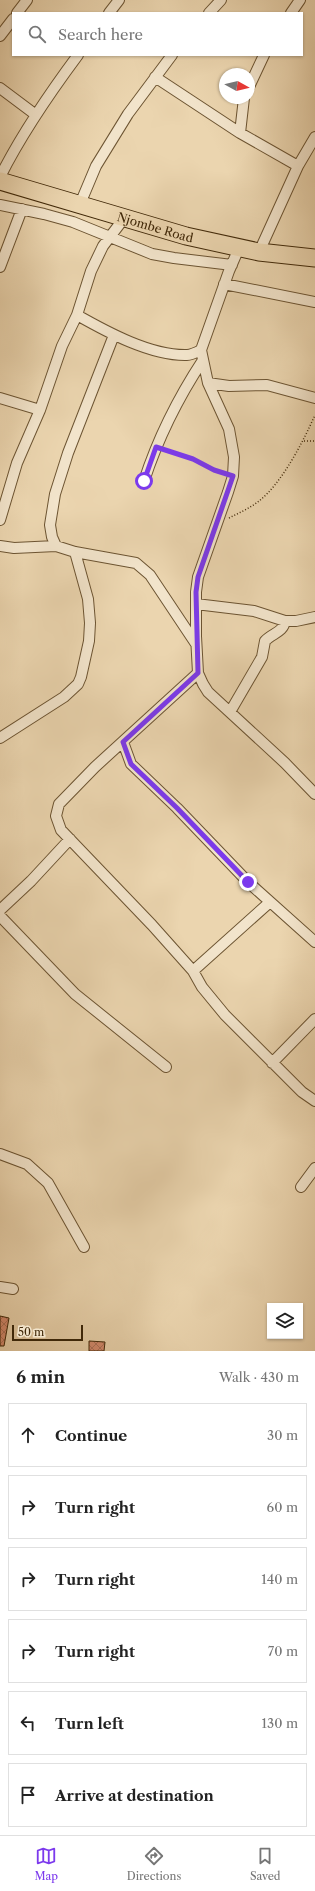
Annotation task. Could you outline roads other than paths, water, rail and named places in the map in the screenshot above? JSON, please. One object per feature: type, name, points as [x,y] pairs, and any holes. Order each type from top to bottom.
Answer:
[{"type":"highway","name":"Njombe Road","points":[[0,181],[186,236],[260,252],[315,258]]},
{"type":"street","points":[[18,12],[27,0]]},
{"type":"street","points":[[110,12],[119,0]]},
{"type":"street","points":[[210,12],[221,0]]},
{"type":"street","points":[[292,12],[300,0]]},
{"type":"street","points":[[0,36],[12,20]]},
{"type":"street","points":[[0,176],[13,150],[77,56]]},
{"type":"street","points":[[80,204],[96,166],[128,114],[171,56]]},
{"type":"street","points":[[255,74],[264,56]]},
{"type":"street","points":[[155,77],[240,133],[298,166]]},
{"type":"street","points":[[0,88],[36,115]]},
{"type":"street","points":[[240,133],[243,104]]},
{"type":"street","points":[[260,252],[298,166],[315,137]]},
{"type":"street","points":[[0,205],[73,222],[109,238],[152,254],[232,265]]},
{"type":"street","points":[[0,267],[22,209]]},
{"type":"street","points":[[0,520],[17,463],[40,410],[62,346],[77,315],[91,271],[109,238],[124,217]]},
{"type":"street","points":[[144,481],[156,447],[180,396],[202,355],[224,284],[239,248]]},
{"type":"street","points":[[224,284],[315,302]]},
{"type":"street","points":[[77,315],[114,335],[151,349],[174,354],[202,355]]},
{"type":"street","points":[[56,546],[52,537],[50,525],[55,494],[68,453],[114,335]]},
{"type":"street","points":[[202,355],[208,384],[229,429],[234,456],[233,476],[198,577],[196,592],[196,645],[198,673],[208,692],[285,763],[315,794]]},
{"type":"street","points":[[208,384],[229,386],[267,384],[315,398]]},
{"type":"street","points":[[0,398],[40,410]]},
{"type":"street","points":[[0,546],[14,548],[56,546],[75,552],[136,563],[144,568],[196,645]]},
{"type":"street","points":[[0,738],[64,697],[78,684],[81,677],[89,641],[90,623],[88,599],[75,552]]},
{"type":"street","points":[[196,604],[254,610],[285,621],[315,618]]},
{"type":"street","points":[[230,712],[262,657],[265,641],[284,627],[285,621]]},
{"type":"street","points":[[198,673],[123,742],[59,804],[56,816],[61,830],[120,894],[152,925],[193,971],[202,987],[225,1015],[302,1092],[315,1101]]},
{"type":"street","points":[[123,742],[131,764],[177,808],[248,882],[315,942]]},
{"type":"street","points":[[0,910],[31,881],[70,838]]},
{"type":"street","points":[[193,971],[270,902]]},
{"type":"street","points":[[0,916],[75,994],[166,1068]]},
{"type":"street","points":[[272,1063],[315,1019]]},
{"type":"street","points":[[0,1154],[27,1164],[48,1183],[84,1247]]},
{"type":"street","points":[[301,1187],[315,1168]]},
{"type":"street","points":[[0,1287],[13,1289]]}]
